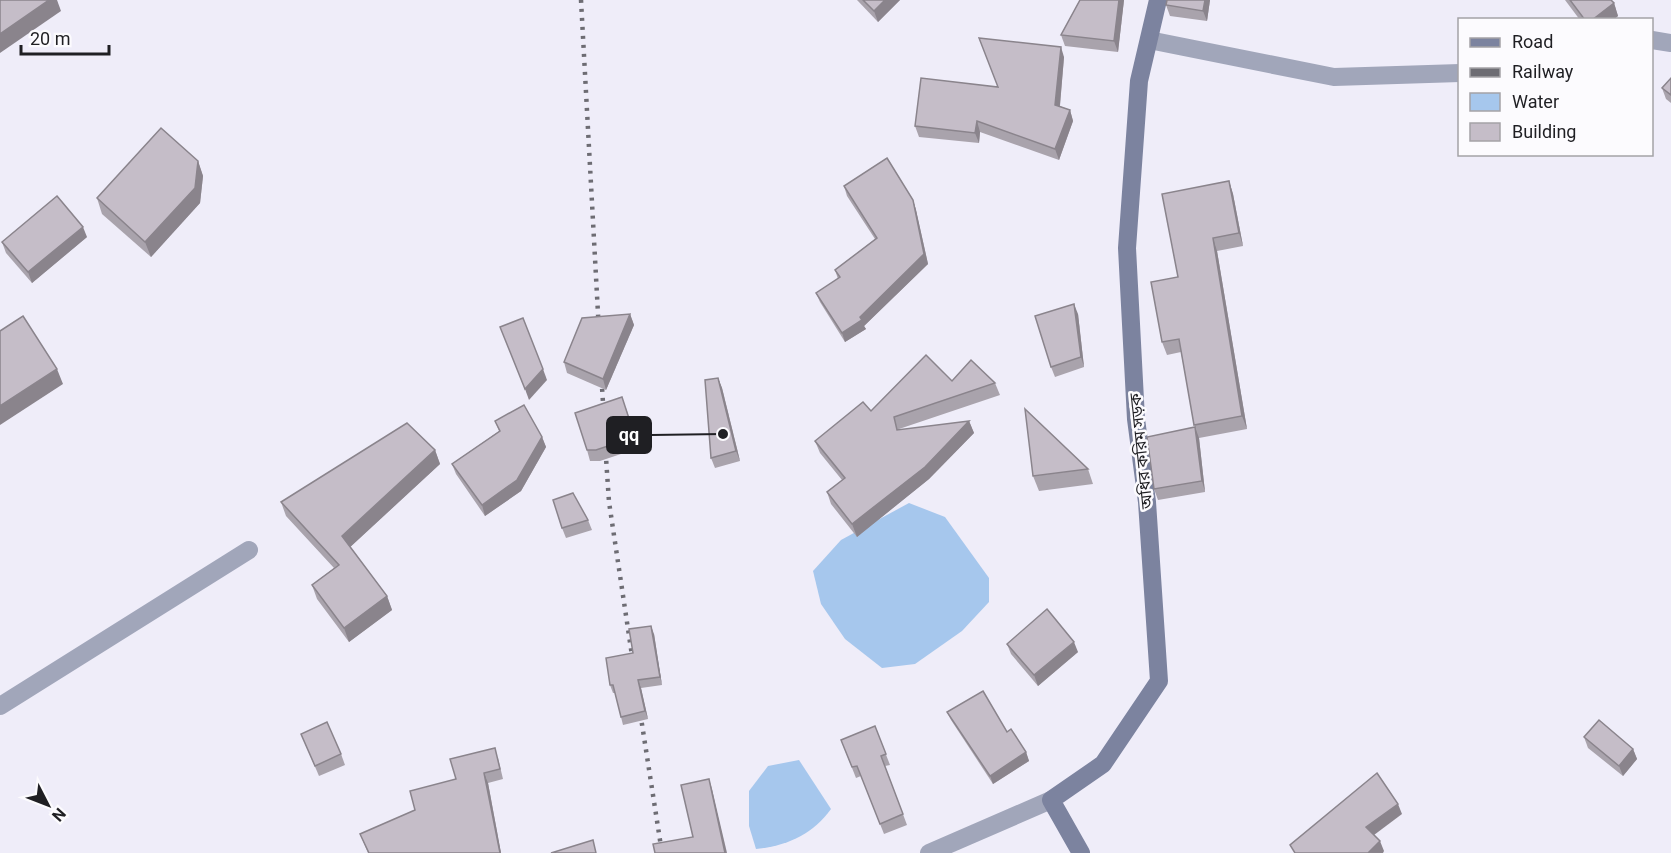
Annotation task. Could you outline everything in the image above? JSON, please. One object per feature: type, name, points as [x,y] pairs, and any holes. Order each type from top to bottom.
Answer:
[{"type":"main road","name":"অধির করিম সড়ক","points":[[1052,800],[1103,764],[1159,681],[1147,502],[1137,430],[1127,248],[1140,81],[1158,0]]},
{"type":"main road","points":[[1052,800],[1082,853]]},
{"type":"street","points":[[1149,40],[1334,77],[1458,73]]},
{"type":"street","points":[[1653,40],[1671,43]]},
{"type":"street","points":[[0,706],[249,550]]},
{"type":"street","points":[[929,853],[1052,800]]},
{"type":"water","points":[[909,503],[945,517],[989,578],[989,602],[962,631],[915,664],[882,668],[845,639],[821,604],[813,571],[841,540]]},
{"type":"water","points":[[799,760],[831,809],[808,832],[789,842],[756,849],[749,826],[749,791],[768,766]]},
{"type":"building","points":[[0,0],[49,0],[0,34]]},
{"type":"building","points":[[863,0],[885,0],[874,11]]},
{"type":"building","points":[[1080,0],[1119,0],[1114,41],[1061,35]]},
{"type":"building","points":[[1167,0],[1205,0],[1203,11],[1166,5]]},
{"type":"building","points":[[1570,0],[1611,0],[1614,3],[1595,18],[1584,18]]},
{"type":"building","points":[[979,38],[1061,47],[1055,105],[1070,110],[1055,149],[977,121],[975,133],[915,126],[921,78],[998,87]]},
{"type":"building","points":[[1671,78],[1671,95],[1662,88]]},
{"type":"building","points":[[161,128],[198,161],[195,188],[145,242],[97,198]]},
{"type":"building","points":[[887,158],[913,200],[924,254],[860,317],[862,320],[842,333],[816,293],[840,277],[835,270],[877,238],[844,186]]},
{"type":"building","points":[[1229,181],[1239,233],[1213,238],[1242,416],[1194,425],[1179,339],[1162,342],[1151,282],[1178,277],[1162,194]]},
{"type":"building","points":[[57,196],[83,227],[28,272],[2,242]]},
{"type":"building","points":[[1074,304],[1081,357],[1051,367],[1035,316]]},
{"type":"building","points":[[630,314],[603,379],[564,362],[582,318]]},
{"type":"building","points":[[23,316],[57,369],[0,406],[0,331]]},
{"type":"building","points":[[523,318],[543,369],[525,389],[500,327]]},
{"type":"building","points":[[926,355],[952,381],[971,360],[995,383],[894,417],[897,430],[969,421],[925,467],[852,524],[827,492],[845,478],[815,441],[863,402],[871,411]]},
{"type":"building","points":[[718,378],[736,451],[711,458],[705,380]]},
{"type":"building","points":[[622,397],[635,437],[596,450],[587,450],[575,413]]},
{"type":"building","points":[[524,405],[542,437],[517,480],[482,505],[452,464],[500,431],[495,421]]},
{"type":"building","points":[[1025,409],[1088,469],[1033,476]]},
{"type":"building","points":[[407,423],[435,450],[342,536],[387,596],[344,628],[312,585],[339,565],[281,502]]},
{"type":"building","points":[[1195,427],[1202,481],[1154,489],[1147,437]]},
{"type":"building","points":[[573,493],[588,520],[562,528],[553,500]]},
{"type":"building","points":[[1047,609],[1074,642],[1034,675],[1007,644]]},
{"type":"building","points":[[651,626],[660,677],[638,680],[645,711],[621,717],[613,685],[610,685],[606,658],[633,653],[629,629]]},
{"type":"building","points":[[983,691],[1007,732],[1011,729],[1026,752],[990,776],[947,712]]},
{"type":"building","points":[[1599,720],[1633,749],[1619,766],[1584,737]]},
{"type":"building","points":[[327,722],[341,754],[315,766],[301,734]]},
{"type":"building","points":[[875,726],[886,754],[881,756],[903,814],[880,824],[857,766],[852,767],[841,740]]},
{"type":"building","points":[[495,748],[500,769],[484,773],[500,853],[369,853],[360,834],[415,810],[410,791],[456,779],[450,759]]},
{"type":"building","points":[[1377,773],[1398,804],[1366,827],[1380,841],[1368,853],[1295,853],[1290,845]]},
{"type":"building","points":[[709,779],[725,853],[655,853],[653,844],[693,837],[681,785]]},
{"type":"building","points":[[593,840],[596,853],[551,853]]},
{"type":"railway","points":[[581,0],[599,332]]},
{"type":"railway","points":[[601,371],[604,419]]},
{"type":"railway","points":[[605,443],[609,502],[634,669]]},
{"type":"railway","points":[[639,705],[662,853]]},
{"type":"place","name":"qq","points":[[723,434]]}]
